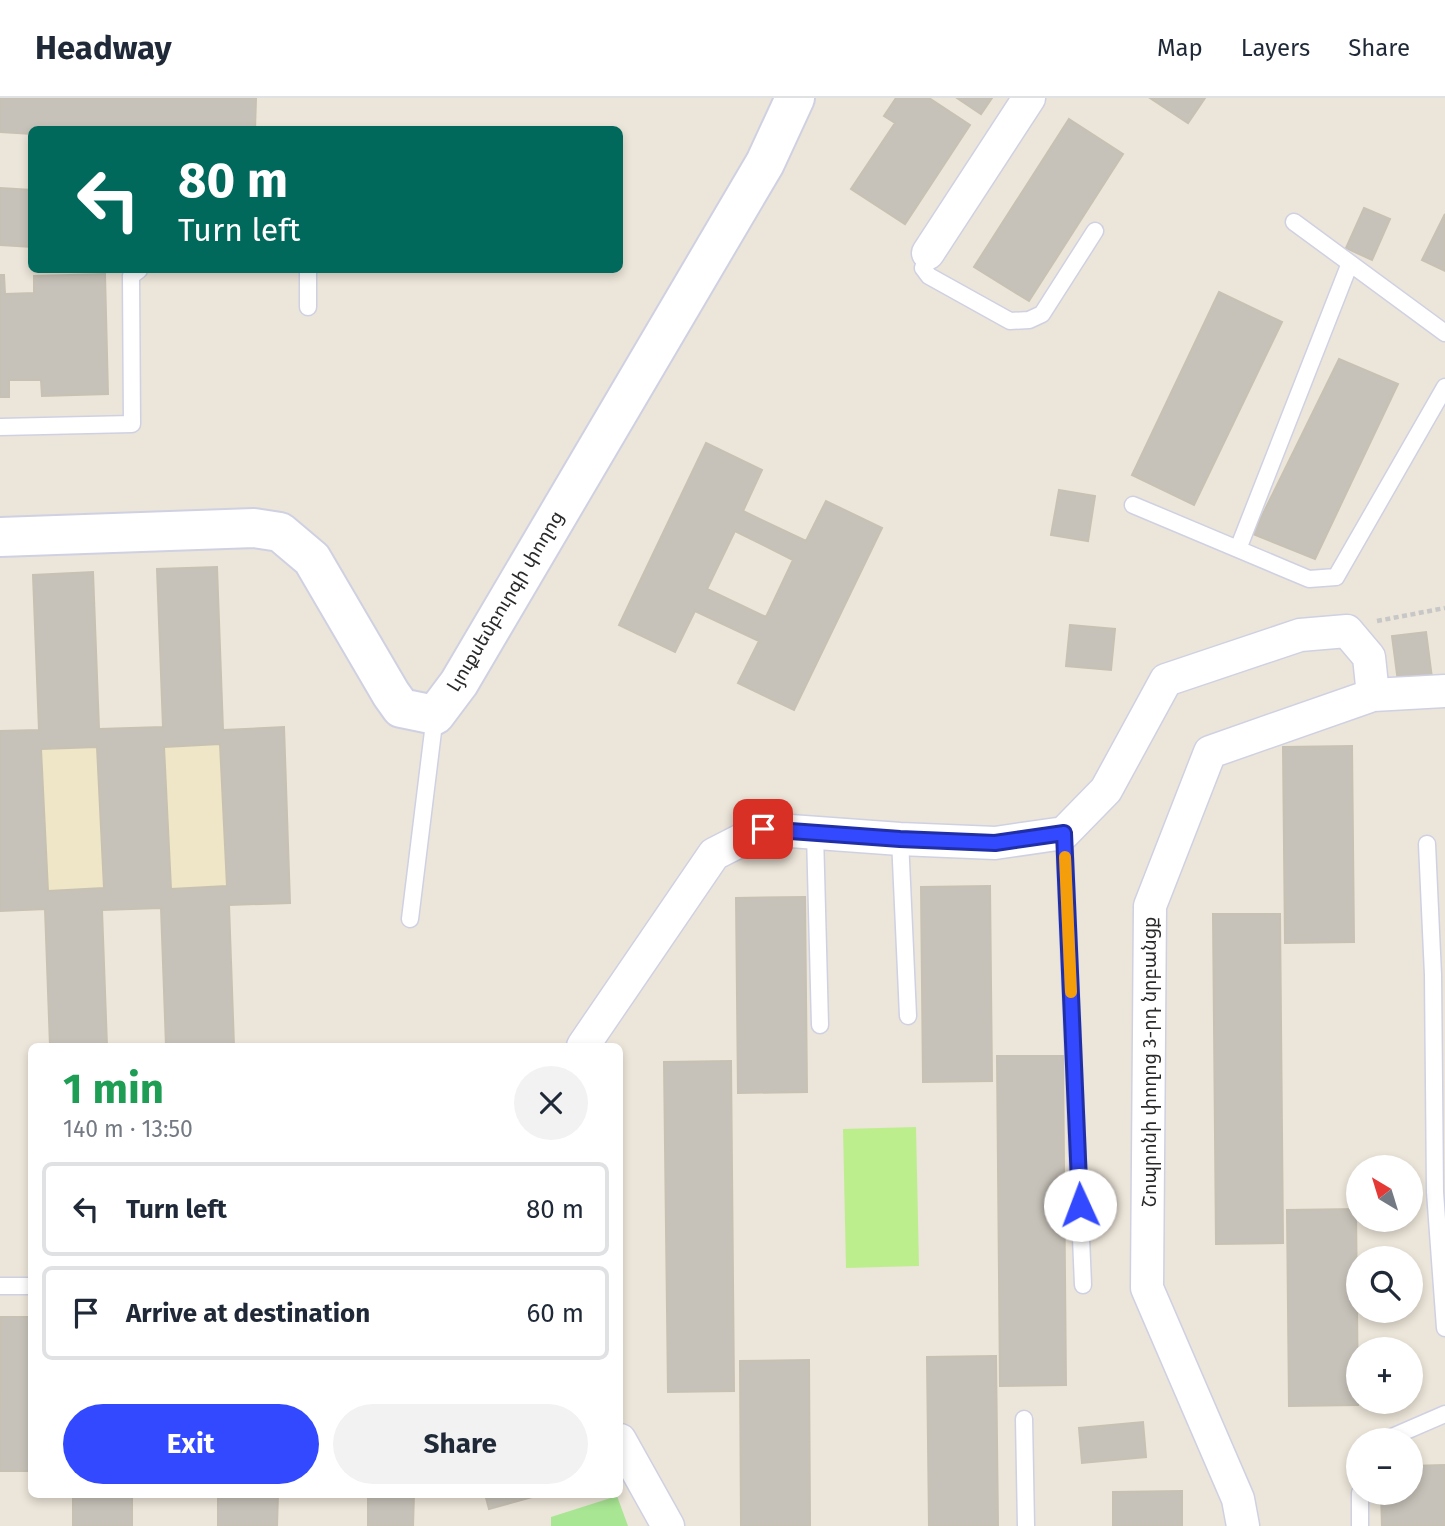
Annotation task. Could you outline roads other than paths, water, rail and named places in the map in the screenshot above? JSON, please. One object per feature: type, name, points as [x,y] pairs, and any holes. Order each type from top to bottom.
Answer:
[{"type":"street","name":"Լյուքսեմբուրգի փողոց","points":[[435,715],[459,683],[765,163],[794,98]]},
{"type":"street","points":[[928,253],[1029,98]]},
{"type":"street","points":[[0,537],[254,528],[280,532],[312,559],[401,708],[435,715]]},
{"type":"street","points":[[585,1043],[714,854],[763,829],[995,843],[1064,833],[1106,790],[1166,680],[1300,635],[1347,631],[1369,657],[1373,695]]},
{"type":"street","name":"Շոպրոնի փողոց 3-րդ նրբանցք","points":[[1243,1526],[1238,1499],[1147,1288],[1150,906],[1210,752],[1373,695],[1445,691]]},
{"type":"street","points":[[623,1445],[668,1526]]},
{"type":"lane","points":[[1294,222],[1445,333]]},
{"type":"lane","points":[[928,253],[923,268],[929,276],[1010,321],[1029,320],[1042,314],[1095,231]]},
{"type":"lane","points":[[1238,549],[1350,263]]},
{"type":"lane","points":[[0,427],[132,424],[131,276],[135,273]]},
{"type":"lane","points":[[308,273],[308,307]]},
{"type":"lane","points":[[1133,505],[1309,579],[1336,577],[1445,387]]},
{"type":"lane","points":[[410,919],[435,715]]},
{"type":"lane","points":[[816,833],[820,1025]]},
{"type":"lane","points":[[1064,833],[1083,1285]]},
{"type":"lane","points":[[900,839],[908,1016]]},
{"type":"lane","points":[[1427,844],[1433,975],[1435,1192],[1445,1328]]},
{"type":"lane","points":[[0,1286],[28,1286]]},
{"type":"lane","points":[[1413,1428],[1445,1414]]},
{"type":"lane","points":[[1024,1419],[1026,1526]]},
{"type":"lane","points":[[1360,1505],[1360,1526]]}]
